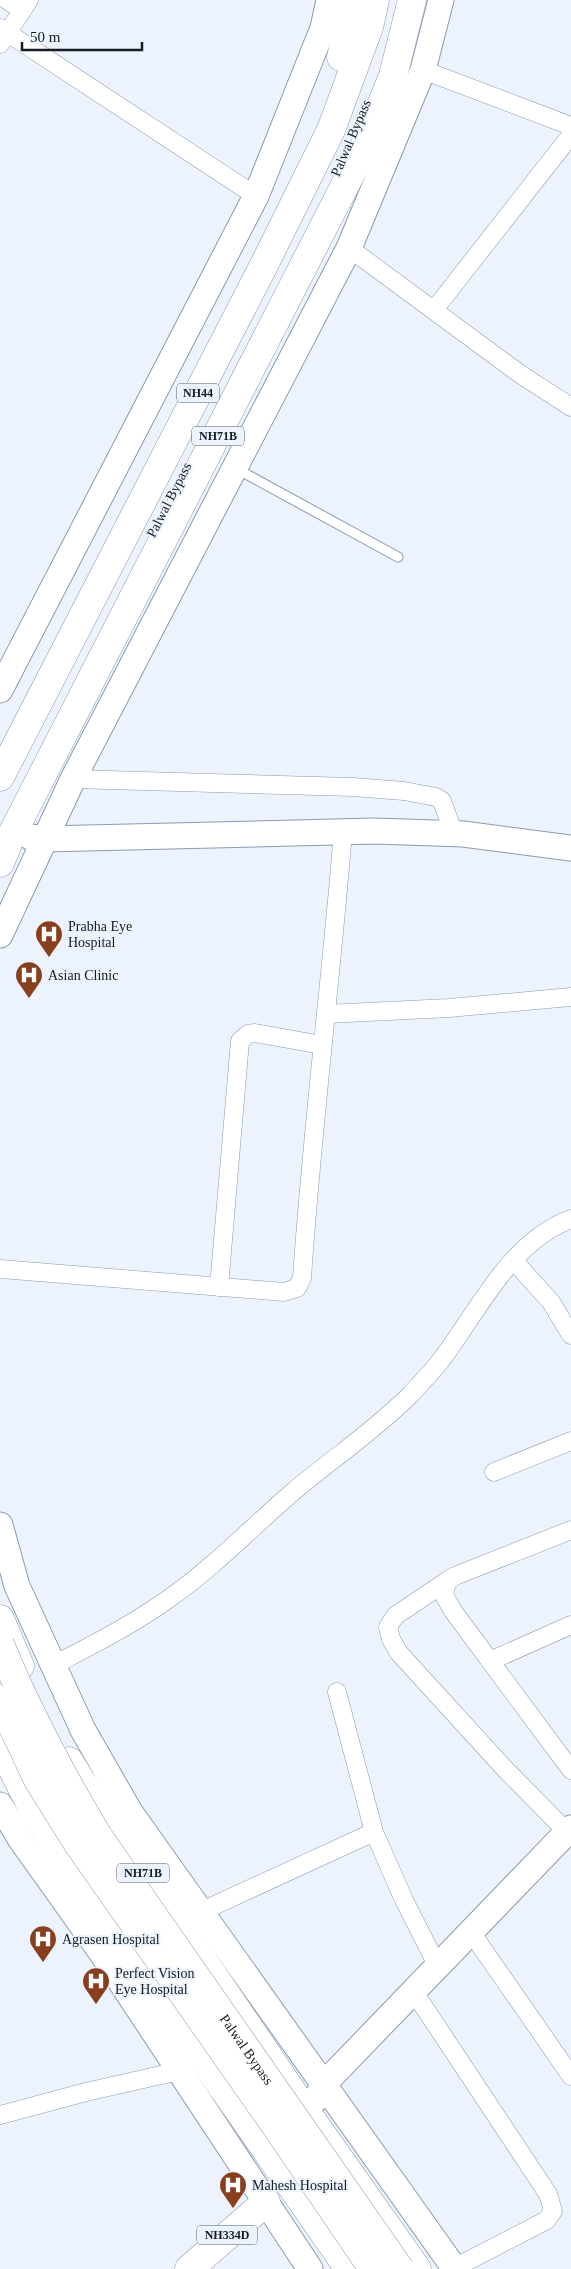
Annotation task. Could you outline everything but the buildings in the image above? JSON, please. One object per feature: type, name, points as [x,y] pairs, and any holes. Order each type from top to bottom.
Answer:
[{"type":"highway","points":[[0,738],[106,536],[317,124],[338,68],[355,0]]},
{"type":"highway","name":"Palwal Bypass","points":[[0,777],[264,265],[331,130],[369,26],[375,0]]},
{"type":"highway","name":"Palwal Bypass","points":[[4,834],[341,164],[390,45],[399,0]]},
{"type":"highway","name":"NH71B","points":[[0,863],[4,834],[361,154],[393,76],[412,0]]},
{"type":"highway","name":"NH71B","points":[[0,1618],[29,1686],[80,1780],[417,2269]]},
{"type":"highway","name":"Palwal Bypass","points":[[0,1644],[17,1687],[60,1773],[98,1836],[400,2269]]},
{"type":"highway","name":"Palwal Bypass","points":[[0,1700],[38,1780],[78,1844],[271,2119],[373,2269]]},
{"type":"highway","points":[[0,1745],[36,1815],[128,1952],[349,2269]]},
{"type":"highway","name":"NH334D","points":[[189,2269],[266,2202]]},
{"type":"street","points":[[7,0],[26,5],[2,35],[256,196]]},
{"type":"street","points":[[0,690],[256,196],[323,28],[329,0]]},
{"type":"street","points":[[0,935],[73,779],[349,248],[423,70],[441,0]]},
{"type":"street","points":[[423,70],[571,126]]},
{"type":"street","points":[[434,310],[571,135]]},
{"type":"street","points":[[349,248],[520,374],[571,407]]},
{"type":"street","points":[[73,779],[352,787],[404,791],[436,797],[442,802],[446,807],[454,834]]},
{"type":"street","points":[[4,834],[45,839],[342,832],[454,834],[571,848]]},
{"type":"street","points":[[0,1270],[284,1292],[297,1288],[302,1278],[309,1180],[342,832]]},
{"type":"street","points":[[326,1014],[449,1008],[571,997]]},
{"type":"street","points":[[219,1287],[240,1041],[248,1034],[256,1033],[322,1045]]},
{"type":"street","points":[[54,1665],[142,1617],[173,1596],[294,1492],[374,1427],[409,1396],[438,1364],[465,1323],[522,1252],[545,1234],[571,1219]]},
{"type":"street","points":[[514,1261],[550,1302],[571,1335]]},
{"type":"street","points":[[494,1472],[571,1441]]},
{"type":"street","points":[[0,1525],[17,1586],[83,1730],[130,1812],[455,2268],[547,2220],[553,2211],[548,2194],[414,1992]]},
{"type":"street","points":[[323,2085],[570,1832],[458,1718],[399,1653],[391,1639],[388,1627],[395,1616],[455,1576],[571,1530]]},
{"type":"street","points":[[447,1581],[444,1595],[453,1611],[571,1770]]},
{"type":"street","points":[[490,1661],[571,1625]]},
{"type":"street","points":[[337,1692],[374,1832],[404,1900],[438,1967]]},
{"type":"street","points":[[2,1813],[103,1955],[310,2269]]},
{"type":"street","points":[[200,1912],[374,1832]]},
{"type":"street","points":[[471,1932],[571,2076]]},
{"type":"street","points":[[0,2115],[86,2092],[179,2071]]},
{"type":"street","name":"NH334D","points":[[266,2202],[323,2085]]},
{"type":"lane","points":[[234,468],[398,557]]},
{"type":"place","name":"Prabha Eye Hospital","points":[[49,958]]},
{"type":"place","name":"Asian Clinic","points":[[29,999]]},
{"type":"place","name":"Agrasen Hospital","points":[[43,1963]]},
{"type":"place","name":"Perfect Vision Eye Hospital","points":[[96,2005]]},
{"type":"place","name":"Mahesh Hospital","points":[[233,2209]]}]
